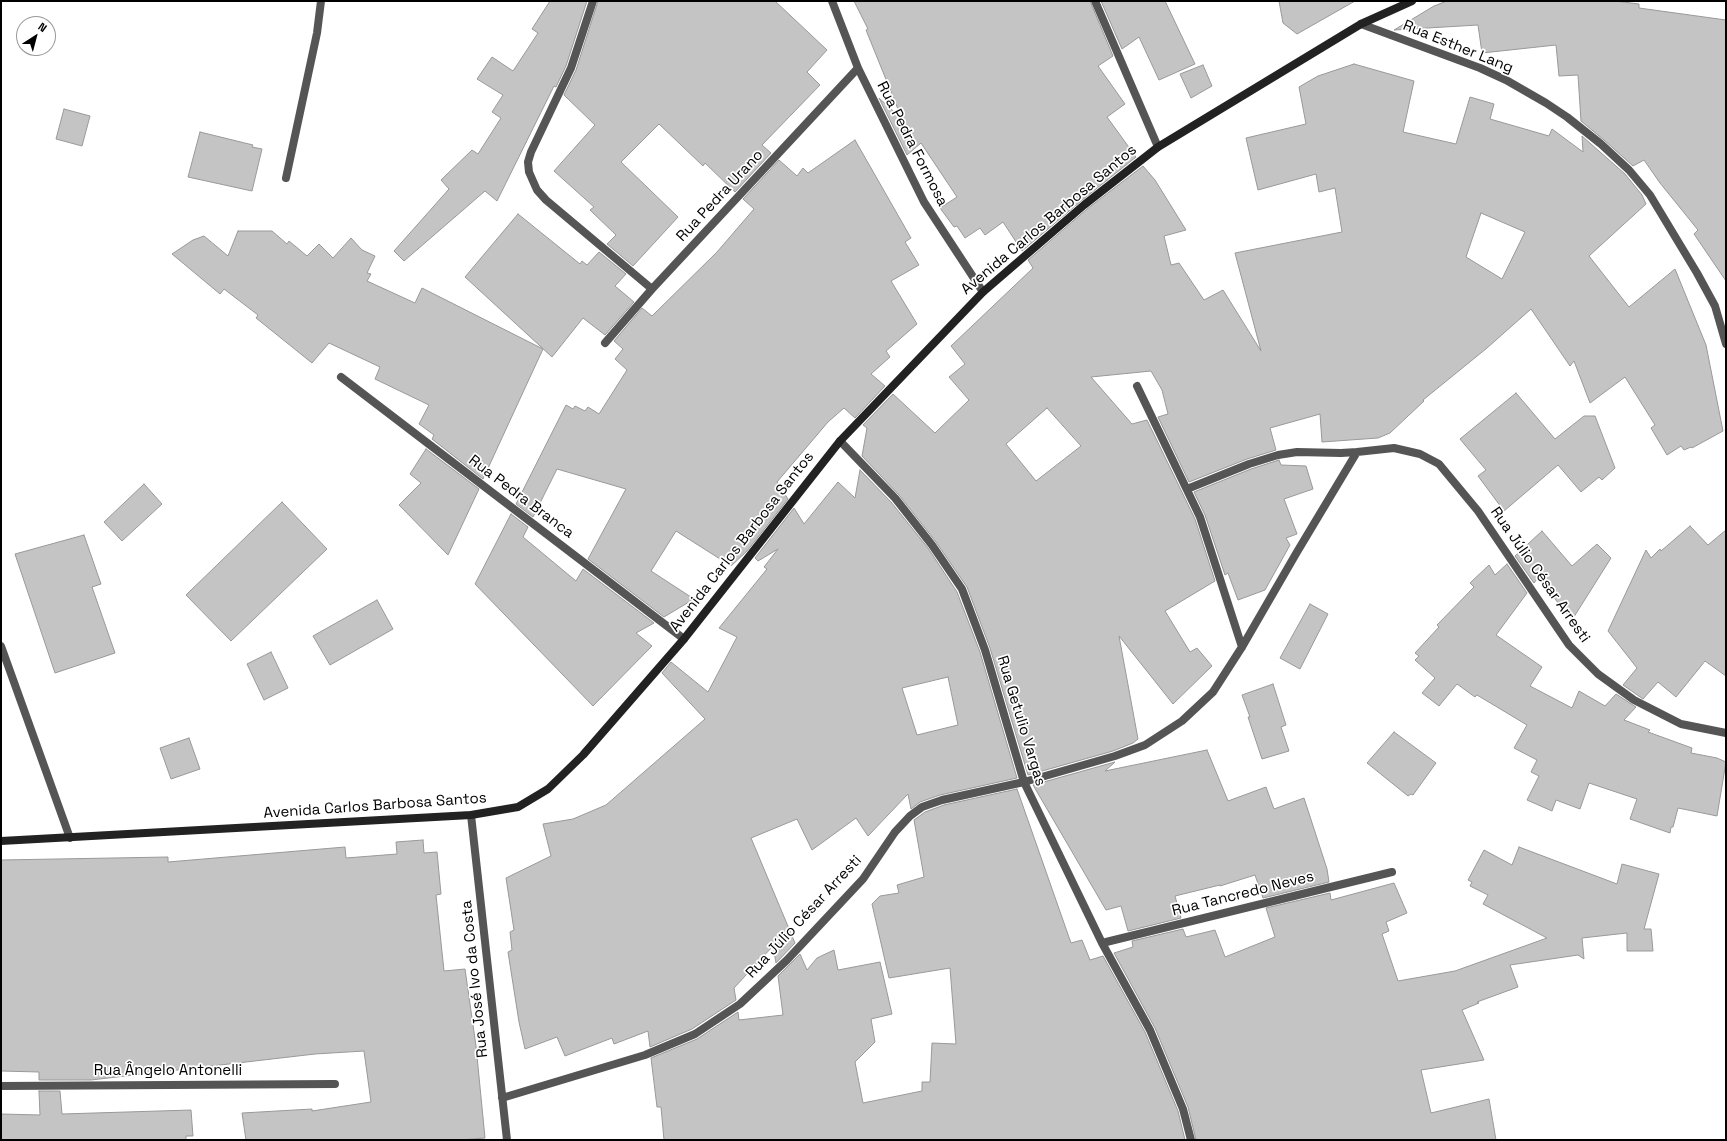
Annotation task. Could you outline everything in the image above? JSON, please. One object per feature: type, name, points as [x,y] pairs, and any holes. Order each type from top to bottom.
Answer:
[{"type":"main road","name":"Avenida Carlos Barbosa Santos","points":[[1,841],[471,816],[518,807],[548,789],[582,755],[684,639],[840,441],[983,292],[1084,205],[1158,147],[1361,24],[1412,1]]},
{"type":"street","points":[[286,178],[317,34],[321,1]]},
{"type":"street","points":[[593,1],[571,68],[531,152],[528,162],[529,172],[537,190],[546,200],[652,289]]},
{"type":"street","name":"Rua Pedra Formosa","points":[[832,1],[858,68],[924,202],[983,292]]},
{"type":"street","points":[[1095,1],[1158,147]]},
{"type":"street","name":"Rua Esther Lang","points":[[1361,24],[1480,68],[1506,80],[1567,117],[1601,144],[1629,170],[1650,195],[1715,306],[1726,344]]},
{"type":"street","name":"Rua Pedra Urano","points":[[605,343],[652,289],[858,68]]},
{"type":"street","name":"Rua Pedra Branca","points":[[341,377],[684,639]]},
{"type":"street","points":[[1137,386],[1187,489],[1207,536],[1242,647]]},
{"type":"street","name":"Rua Getulio Vargas","points":[[840,441],[895,498],[932,545],[962,589],[985,650],[1024,782],[1102,943],[1150,1030],[1183,1109],[1192,1140]]},
{"type":"street","name":"Rua Júlio César Arresti","points":[[1187,489],[1249,464],[1278,455],[1297,452],[1341,453],[1394,448],[1420,454],[1439,464],[1478,511],[1569,645],[1598,674],[1634,700],[1681,724],[1726,733]]},
{"type":"street","name":"Rua Júlio César Arresti","points":[[502,1098],[645,1055],[695,1034],[740,1004],[787,960],[863,879],[895,832],[910,816],[922,808],[942,800],[1024,782],[1115,756],[1145,745],[1182,721],[1213,692],[1242,647],[1357,452]]},
{"type":"street","points":[[1,646],[70,838]]},
{"type":"street","name":"Rua José Ivo da Costa","points":[[471,816],[507,1140]]},
{"type":"street","name":"Rua Tancredo Neves","points":[[1102,943],[1392,872]]},
{"type":"street","name":"Rua Ângelo Antonelli","points":[[1,1086],[335,1084]]},
{"type":"building","points":[[550,1],[587,1],[566,66],[556,87],[554,86],[497,201],[485,191],[404,261],[394,251],[449,189],[441,180],[472,150],[478,154],[501,118],[492,112],[503,95],[477,79],[492,57],[513,71],[538,33],[532,29]]},
{"type":"building","points":[[598,1],[775,1],[827,50],[807,72],[820,85],[762,145],[771,153],[735,192],[705,163],[703,166],[659,124],[621,162],[678,217],[633,266],[607,244],[616,235],[590,210],[594,207],[554,171],[595,125],[564,95],[576,70]]},
{"type":"building","points":[[854,1],[1090,1],[1113,56],[1098,66],[1125,104],[1107,117],[1136,157],[1022,251],[1003,222],[985,235],[980,228],[965,238],[957,226],[954,227],[940,208],[957,197],[921,143],[907,155],[879,98],[902,119],[866,30],[868,29]]},
{"type":"building","points":[[1101,1],[1165,1],[1195,64],[1159,80],[1139,37],[1122,49]]},
{"type":"building","points":[[1279,1],[1355,1],[1297,34],[1283,23]]},
{"type":"building","points":[[1447,1],[1615,1],[1639,4],[1639,8],[1726,20],[1726,281],[1694,234],[1698,230],[1660,183],[1644,160],[1633,166],[1581,121],[1578,75],[1559,76],[1556,45],[1482,53],[1478,25],[1394,30],[1434,6]]},
{"type":"building","points":[[1354,64],[1414,81],[1403,132],[1456,144],[1470,97],[1494,104],[1490,119],[1549,136],[1552,129],[1583,152],[1582,136],[1625,174],[1642,195],[1646,204],[1589,256],[1629,307],[1675,269],[1706,345],[1723,431],[1692,448],[1691,447],[1684,450],[1681,446],[1667,455],[1651,428],[1655,425],[1625,377],[1590,403],[1574,361],[1570,366],[1531,309],[1487,348],[1423,400],[1424,401],[1390,433],[1378,438],[1322,442],[1320,414],[1270,428],[1276,450],[1247,459],[1189,482],[1158,417],[1168,414],[1162,390],[1151,371],[1091,377],[1132,424],[1147,420],[1195,519],[1215,581],[1165,611],[1190,652],[1197,648],[1212,666],[1173,704],[1119,636],[1138,739],[1133,743],[1113,751],[1028,775],[990,648],[967,587],[936,542],[899,495],[862,456],[867,428],[863,425],[893,394],[935,433],[969,400],[949,377],[965,364],[951,346],[1033,268],[1028,260],[1087,209],[1143,166],[1155,180],[1186,230],[1164,236],[1171,265],[1179,263],[1204,300],[1223,290],[1261,351],[1235,253],[1342,232],[1335,188],[1319,192],[1316,174],[1258,190],[1246,138],[1306,124],[1299,87],[1318,76]],"holes":[[[1481,213],[1525,232],[1502,279],[1466,257]],[[1047,408],[1081,446],[1036,481],[1006,444]]]},
{"type":"building","points":[[1203,65],[1212,86],[1191,98],[1180,74]]},
{"type":"building","points":[[64,109],[90,116],[82,146],[56,139]]},
{"type":"building","points":[[200,132],[253,145],[252,147],[262,149],[252,191],[188,177]]},
{"type":"building","points":[[855,140],[911,238],[905,242],[919,265],[891,281],[917,324],[886,351],[890,357],[871,374],[885,386],[855,418],[844,408],[828,422],[777,482],[788,499],[747,551],[731,566],[676,531],[651,571],[694,599],[664,617],[588,559],[626,489],[557,469],[533,517],[516,504],[566,405],[573,409],[575,406],[585,411],[588,407],[599,414],[627,370],[615,359],[623,349],[614,341],[642,308],[652,316],[717,252],[754,209],[743,199],[779,160],[797,176],[803,168],[808,173]]},
{"type":"building","points":[[518,214],[580,264],[582,261],[587,265],[599,252],[626,274],[615,286],[634,302],[605,335],[583,318],[552,357],[465,277]]},
{"type":"building","points":[[238,231],[272,231],[287,244],[289,241],[307,256],[319,244],[333,258],[351,238],[362,250],[375,256],[367,273],[371,274],[367,281],[415,303],[422,288],[543,349],[483,479],[432,439],[434,435],[419,424],[429,405],[375,379],[380,367],[329,343],[312,363],[256,318],[258,315],[224,289],[220,294],[172,254],[193,240],[204,236],[228,256]]},
{"type":"building","points":[[1516,393],[1555,439],[1584,416],[1595,416],[1615,468],[1602,480],[1599,477],[1581,492],[1558,465],[1504,511],[1478,476],[1486,470],[1460,439]]},
{"type":"building","points":[[426,449],[479,489],[448,555],[399,505],[421,483],[410,474]]},
{"type":"building","points":[[1279,460],[1281,465],[1306,466],[1313,489],[1284,499],[1297,534],[1286,538],[1290,545],[1265,590],[1238,600],[1228,573],[1225,575],[1205,515],[1194,492],[1251,469]]},
{"type":"building","points":[[860,470],[891,502],[928,548],[957,592],[980,652],[1017,778],[940,795],[920,802],[911,809],[908,794],[868,836],[856,818],[812,850],[797,819],[751,838],[795,943],[776,963],[773,946],[734,988],[736,1000],[692,1029],[650,1047],[648,1031],[614,1044],[612,1038],[565,1056],[557,1037],[525,1049],[519,1022],[508,952],[512,950],[510,932],[514,930],[506,878],[551,856],[543,824],[573,819],[606,805],[705,719],[662,673],[671,662],[708,692],[737,637],[719,628],[767,569],[764,567],[778,549],[758,561],[755,558],[794,508],[804,524],[838,482],[855,498]],"holes":[[[948,677],[958,725],[917,735],[902,688]]]},
{"type":"building","points":[[144,484],[162,504],[122,541],[104,522]]},
{"type":"building","points":[[282,502],[327,549],[231,641],[186,595]]},
{"type":"building","points":[[511,514],[528,527],[523,537],[576,581],[583,569],[654,623],[636,633],[652,646],[593,706],[475,584]]},
{"type":"building","points":[[1690,526],[1708,545],[1726,530],[1726,676],[1705,661],[1676,697],[1658,682],[1643,699],[1623,685],[1637,668],[1608,631],[1646,550],[1651,558],[1660,549],[1661,551]]},
{"type":"building","points":[[1542,531],[1572,566],[1597,544],[1611,558],[1572,620],[1538,578],[1534,583],[1515,556]]},
{"type":"building","points":[[84,535],[101,584],[92,587],[115,653],[55,673],[15,554]]},
{"type":"building","points":[[1507,564],[1527,593],[1496,635],[1542,667],[1530,686],[1572,708],[1579,691],[1605,706],[1616,694],[1636,707],[1624,720],[1650,730],[1648,732],[1692,748],[1691,753],[1717,758],[1726,762],[1717,816],[1678,808],[1670,833],[1630,819],[1637,799],[1589,783],[1580,809],[1556,800],[1552,811],[1527,800],[1539,776],[1531,772],[1537,760],[1514,748],[1527,725],[1477,695],[1475,697],[1457,684],[1439,706],[1422,693],[1435,678],[1415,660],[1419,656],[1415,653],[1439,627],[1437,625],[1474,587],[1470,583],[1489,565],[1495,575]]},
{"type":"building","points":[[377,600],[393,629],[330,665],[313,636]]},
{"type":"building","points":[[1310,604],[1328,614],[1300,669],[1280,658]]},
{"type":"building","points":[[271,652],[288,688],[264,700],[247,664]]},
{"type":"building","points":[[1273,684],[1286,725],[1281,727],[1289,751],[1262,759],[1242,695]]},
{"type":"building","points":[[1394,732],[1436,763],[1413,795],[1411,794],[1408,796],[1367,763]]},
{"type":"building","points":[[189,738],[200,769],[171,779],[160,748]]},
{"type":"building","points":[[1207,750],[1228,801],[1266,787],[1274,809],[1304,798],[1327,869],[1329,882],[1263,898],[1255,875],[1220,886],[1175,896],[1181,918],[1128,931],[1121,906],[1106,910],[1033,785],[1115,762],[1105,771]]},
{"type":"building","points":[[1017,789],[1071,943],[1082,940],[1090,960],[1103,956],[1145,1032],[1178,1111],[1185,1140],[664,1140],[661,1107],[657,1107],[651,1058],[697,1039],[738,1012],[739,1020],[783,1015],[778,976],[800,954],[807,970],[817,958],[834,950],[838,970],[880,962],[892,1014],[871,1019],[875,1042],[855,1062],[863,1103],[922,1091],[922,1082],[930,1082],[932,1043],[956,1044],[950,968],[889,978],[872,904],[880,896],[899,893],[897,885],[924,877],[914,820],[925,812],[944,805]]},
{"type":"building","points":[[423,840],[424,853],[437,852],[441,894],[436,895],[444,971],[465,969],[476,1046],[485,1138],[461,1140],[246,1140],[242,1113],[312,1109],[312,1111],[371,1102],[364,1051],[315,1054],[91,1080],[39,1080],[39,1072],[1,1071],[1,860],[168,857],[168,862],[345,847],[346,858],[397,854],[396,842]]},
{"type":"building","points":[[1519,847],[1617,884],[1622,864],[1659,874],[1644,929],[1651,929],[1653,951],[1627,951],[1627,933],[1582,938],[1584,959],[1578,955],[1510,965],[1518,987],[1477,1002],[1479,1003],[1462,1010],[1484,1060],[1421,1070],[1431,1113],[1489,1099],[1496,1140],[1196,1140],[1188,1107],[1155,1028],[1114,953],[1133,947],[1132,941],[1183,929],[1186,937],[1215,930],[1225,957],[1275,937],[1266,908],[1330,893],[1331,900],[1394,883],[1407,913],[1386,922],[1389,931],[1382,934],[1398,981],[1455,971],[1547,938],[1483,904],[1488,895],[1470,886],[1472,882],[1468,880],[1484,850],[1512,865]]},
{"type":"building","points":[[39,1091],[60,1091],[62,1114],[191,1110],[193,1136],[186,1136],[186,1140],[1,1140],[1,1114],[40,1115]]}]
